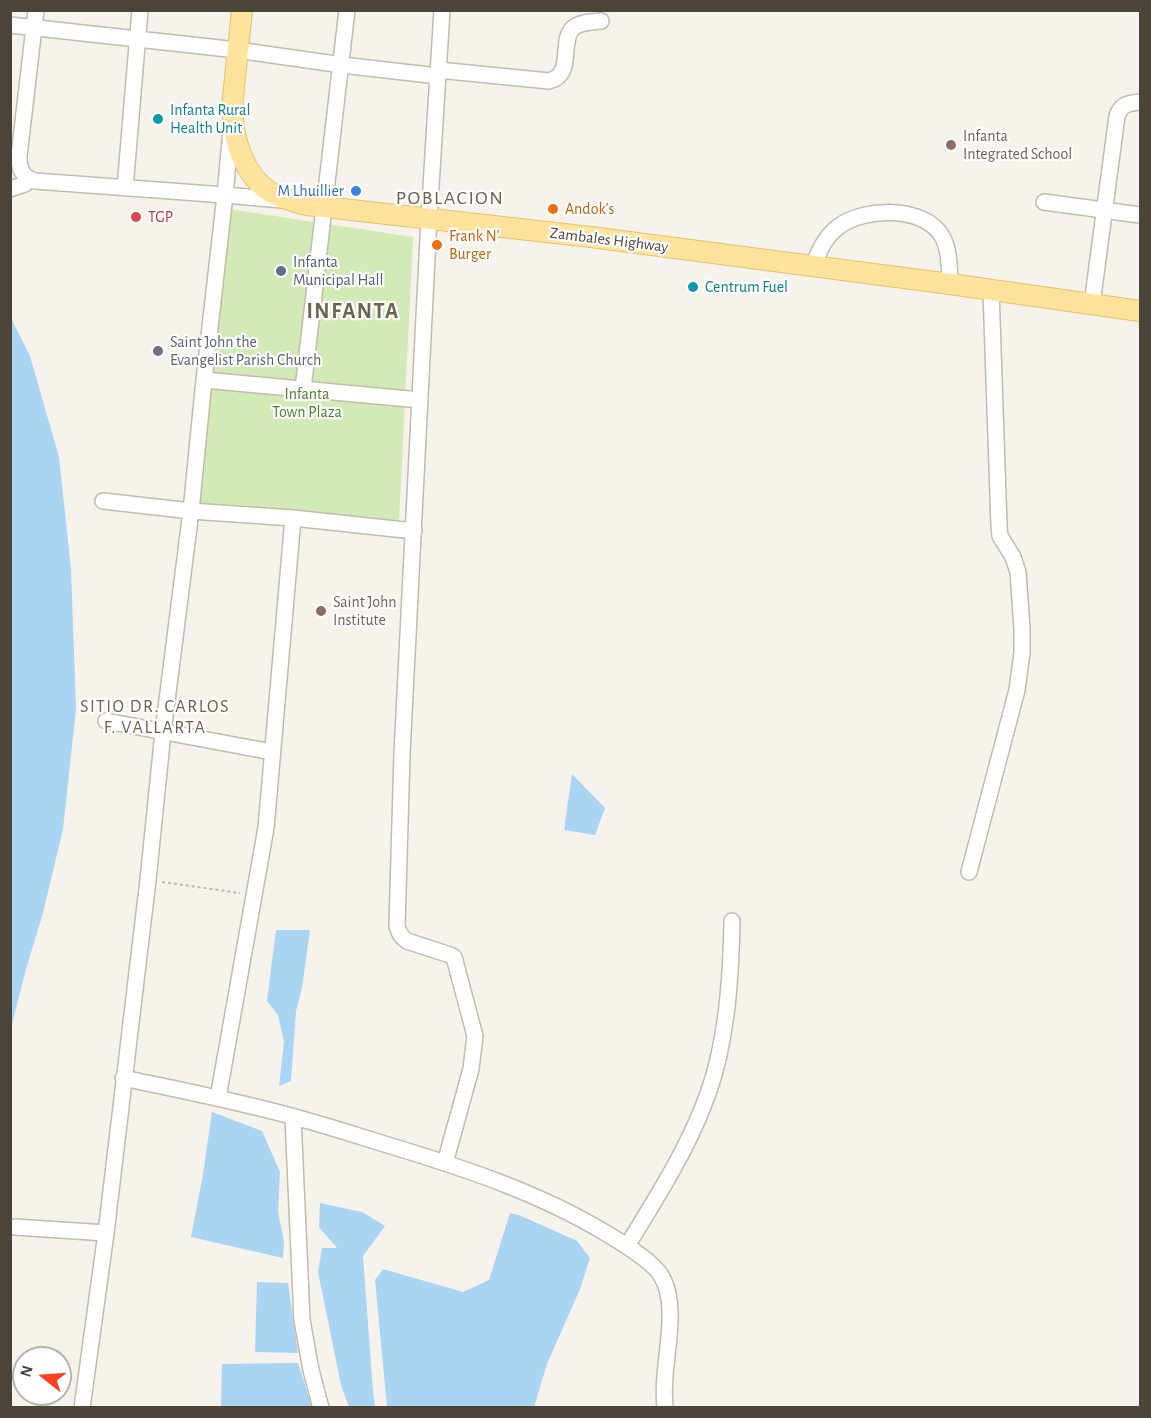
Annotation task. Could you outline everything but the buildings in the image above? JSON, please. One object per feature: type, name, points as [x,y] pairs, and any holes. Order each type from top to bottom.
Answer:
[{"type":"main road","name":"Zambales Highway","points":[[242,10],[232,107],[236,143],[250,171],[259,183],[289,201],[324,207],[602,238],[1140,311]]},
{"type":"street","points":[[36,10],[19,156],[19,166],[28,179],[289,201]]},
{"type":"street","points":[[125,188],[140,10]]},
{"type":"street","points":[[303,389],[347,10]]},
{"type":"street","points":[[442,10],[429,218],[402,754],[397,926],[399,933],[407,941],[454,957],[475,1036],[471,1069],[445,1162]]},
{"type":"street","points":[[10,26],[237,50],[342,65],[549,81],[560,76],[573,28],[577,25],[601,21]]},
{"type":"street","points":[[1092,304],[1119,110],[1124,105],[1140,102]]},
{"type":"street","points":[[82,1407],[106,1233],[148,880],[163,732],[191,511],[232,121]]},
{"type":"street","points":[[10,189],[25,184],[28,179]]},
{"type":"street","points":[[1044,202],[1140,215]]},
{"type":"street","points":[[813,266],[825,242],[839,226],[868,214],[896,213],[921,219],[933,225],[942,236],[949,259],[950,284]]},
{"type":"street","points":[[969,872],[1017,690],[1022,653],[1018,573],[1013,557],[1000,536],[999,526],[991,290]]},
{"type":"street","points":[[204,380],[420,400]]},
{"type":"street","points":[[103,501],[414,531]]},
{"type":"street","points":[[218,1098],[266,828],[293,518]]},
{"type":"street","points":[[106,721],[272,752]]},
{"type":"street","points":[[627,1246],[687,1142],[704,1105],[714,1074],[729,996],[732,921]]},
{"type":"street","points":[[123,1078],[293,1117],[445,1162],[553,1204],[584,1219],[627,1246],[657,1270],[663,1278],[670,1312],[664,1407]]},
{"type":"street","points":[[293,1117],[302,1320],[311,1370],[321,1407]]},
{"type":"street","points":[[15,1227],[106,1233]]},
{"type":"path","points":[[148,880],[255,895]]},
{"type":"green space","name":"Infanta Town Plaza","points":[[229,209],[413,237],[399,522],[199,507]]},
{"type":"water","points":[[11,318],[30,356],[59,457],[71,569],[76,709],[63,829],[43,913],[11,1028]]},
{"type":"water","points":[[572,774],[605,808],[595,835],[564,830]]},
{"type":"water","points":[[276,930],[310,930],[302,988],[296,1011],[291,1081],[279,1086],[284,1042],[278,1015],[267,1001]]},
{"type":"water","points":[[212,1112],[262,1131],[280,1172],[278,1211],[284,1242],[283,1258],[191,1237]]},
{"type":"water","points":[[320,1203],[362,1212],[385,1226],[363,1256],[375,1407],[349,1407],[341,1385],[318,1272],[322,1248],[337,1248],[319,1227]]},
{"type":"water","points":[[510,1213],[577,1241],[590,1258],[580,1289],[547,1364],[534,1407],[387,1407],[375,1280],[383,1269],[463,1292],[489,1280]]},
{"type":"water","points":[[257,1282],[288,1283],[298,1353],[255,1352]]},
{"type":"water","points":[[298,1363],[312,1407],[221,1407],[222,1364]]},
{"type":"place","name":"Infanta Rural Health Unit","points":[[158,119]]},
{"type":"place","name":"Infanta Integrated School","points":[[951,145]]},
{"type":"place","name":"M Lhuillier","points":[[356,191]]},
{"type":"place","name":"Andok's","points":[[553,209]]},
{"type":"place","name":"TGP","points":[[136,217]]},
{"type":"place","name":"Frank N' Burger","points":[[437,245]]},
{"type":"place","name":"Infanta Municipal Hall","points":[[281,271]]},
{"type":"place","name":"Centrum Fuel","points":[[693,287]]},
{"type":"place","name":"Saint John the Evangelist Parish Church","points":[[158,351]]},
{"type":"place","name":"Saint John Institute","points":[[321,611]]},
{"type":"district","name":"POBLACION","points":[[450,198]]},
{"type":"district","name":"INFANTA","points":[[353,311]]},
{"type":"district","name":"SITIO DR. CARLOS F. VALLARTA","points":[[155,717]]}]
